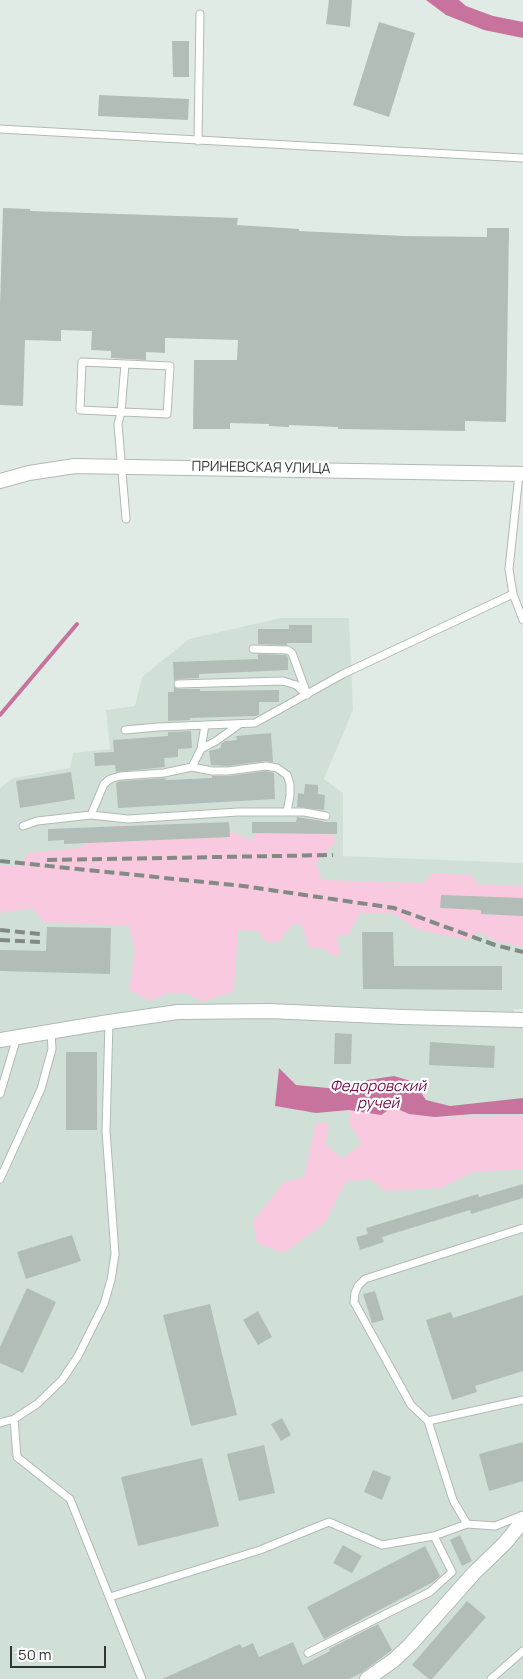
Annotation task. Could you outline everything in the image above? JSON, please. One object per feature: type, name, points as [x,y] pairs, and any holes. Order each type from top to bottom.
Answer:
[{"type":"street","name":"ПРИНЕВСКАЯ УЛИЦА","points":[[0,481],[28,473],[75,466],[122,465],[521,474]]},
{"type":"street","points":[[0,1040],[178,1012],[269,1011],[523,1020]]},
{"type":"street","points":[[367,1679],[394,1660],[410,1645],[474,1573],[505,1543],[523,1521]]},
{"type":"lane","points":[[198,141],[200,14]]},
{"type":"lane","points":[[0,129],[523,158]]},
{"type":"lane","points":[[82,362],[125,364],[170,366],[168,414],[80,410],[82,362]]},
{"type":"lane","points":[[125,364],[121,412],[118,424],[126,519]]},
{"type":"lane","points":[[521,474],[509,568],[513,594],[523,620]]},
{"type":"lane","points":[[125,730],[256,724],[344,674],[513,594]]},
{"type":"lane","points":[[253,649],[288,650],[292,653],[307,695]]},
{"type":"lane","points":[[178,684],[283,681],[296,685],[307,695]]},
{"type":"lane","points":[[201,749],[240,724]]},
{"type":"lane","points":[[192,767],[201,749],[205,725]]},
{"type":"lane","points":[[91,815],[104,784],[110,779],[120,776],[164,773],[192,767],[212,772],[266,766],[277,768],[287,776],[290,784],[287,812]]},
{"type":"lane","points":[[23,826],[37,821],[91,815],[128,819],[238,812],[304,812],[326,816]]},
{"type":"lane","points":[[0,1423],[14,1419],[37,1404],[62,1380],[78,1356],[96,1321],[112,1280],[115,1254],[106,1131],[109,1022]]},
{"type":"lane","points":[[0,1179],[41,1089],[52,1049],[50,1032]]},
{"type":"lane","points":[[0,1094],[17,1037]]},
{"type":"lane","points":[[467,1524],[453,1500],[428,1421],[410,1405],[354,1302],[355,1293],[358,1286],[365,1279],[523,1228]]},
{"type":"lane","points":[[428,1421],[523,1400]]},
{"type":"lane","points":[[14,1419],[18,1457],[70,1499],[142,1679]]},
{"type":"lane","points":[[110,1597],[260,1550],[329,1522],[382,1545],[434,1536],[467,1524],[495,1526],[523,1515]]},
{"type":"lane","points":[[308,1653],[430,1592],[452,1572],[434,1536]]},
{"type":"lane","points":[[490,1679],[523,1651]]},
{"type":"shaded area","points":[[281,618],[349,618],[353,710],[324,779],[343,793],[343,856],[523,863],[523,1009],[514,1009],[514,1026],[523,1026],[523,1679],[0,1679],[0,788],[13,778],[70,768],[73,753],[110,749],[106,710],[135,706],[142,677],[189,639]]},
{"type":"shaded area","points":[[320,823],[337,840],[316,863],[322,880],[424,883],[432,873],[472,875],[477,884],[523,886],[523,947],[496,941],[479,932],[467,940],[416,929],[393,913],[360,913],[348,936],[337,936],[340,955],[331,956],[326,949],[308,947],[302,925],[292,924],[279,942],[266,942],[257,931],[238,930],[234,991],[202,1002],[186,993],[167,993],[150,1001],[129,990],[135,950],[129,926],[43,922],[32,908],[0,913],[0,865],[21,866],[28,853],[79,848],[116,825],[134,826],[142,843],[158,833],[223,828],[251,840],[258,831]]},
{"type":"shaded area","points":[[393,1107],[409,1114],[435,1117],[523,1116],[523,1169],[473,1172],[441,1188],[385,1191],[371,1179],[346,1181],[325,1223],[284,1253],[257,1243],[253,1221],[284,1182],[304,1177],[316,1122],[329,1124],[325,1144],[342,1159],[362,1143],[350,1125],[349,1110],[381,1114]]},
{"type":"water","points":[[426,0],[459,0],[466,6],[493,16],[523,22],[523,38],[484,30],[446,15]]},
{"type":"water","name":"Федоровский ручей","points":[[279,1068],[296,1085],[349,1090],[367,1080],[394,1076],[414,1082],[426,1100],[450,1106],[523,1098],[523,1114],[473,1114],[435,1117],[409,1114],[393,1107],[381,1115],[349,1110],[316,1113],[275,1106]]},
{"type":"building","points":[[329,0],[352,0],[350,27],[326,24]]},
{"type":"building","points":[[379,22],[415,33],[389,117],[353,105]]},
{"type":"building","points":[[172,41],[189,41],[189,77],[173,77]]},
{"type":"building","points":[[99,95],[189,99],[188,120],[98,116]]},
{"type":"building","points":[[3,208],[30,209],[30,211],[238,218],[237,225],[299,229],[299,231],[403,236],[487,237],[487,228],[509,228],[506,422],[465,421],[465,431],[338,429],[338,427],[289,425],[289,427],[269,426],[269,424],[230,423],[230,429],[193,429],[194,360],[237,360],[238,340],[165,338],[165,353],[146,352],[146,360],[111,358],[111,351],[91,350],[92,331],[61,330],[61,341],[25,340],[23,406],[0,405],[0,306]]},
{"type":"building","points":[[289,625],[312,625],[312,643],[287,643],[287,645],[258,644],[258,629],[289,629]]},
{"type":"building","points":[[258,654],[286,655],[288,657],[288,670],[199,674],[199,678],[178,679],[174,681],[173,662],[258,659]]},
{"type":"building","points":[[174,687],[178,689],[200,689],[200,691],[279,690],[279,702],[259,702],[259,715],[256,716],[190,718],[190,720],[168,721],[168,692],[174,692]]},
{"type":"building","points":[[191,731],[192,748],[178,749],[178,757],[164,758],[165,767],[116,772],[115,765],[95,766],[94,753],[114,752],[113,740],[168,736],[168,732]]},
{"type":"building","points":[[271,733],[273,762],[266,761],[228,766],[211,765],[209,751],[221,748],[221,744],[225,741],[237,740],[236,736]]},
{"type":"building","points":[[266,771],[274,773],[275,799],[118,808],[116,783],[121,781],[165,778],[166,780],[212,778],[212,776],[229,776]]},
{"type":"building","points":[[71,772],[75,799],[20,808],[16,781]]},
{"type":"building","points":[[305,784],[318,785],[318,794],[325,795],[324,810],[297,807],[298,793],[304,794]]},
{"type":"building","points":[[297,817],[323,822],[337,822],[337,834],[252,833],[252,822],[296,822]]},
{"type":"building","points":[[229,822],[230,837],[64,844],[64,840],[48,841],[48,829]]},
{"type":"building","points":[[441,895],[523,898],[523,916],[481,914],[481,910],[440,908]]},
{"type":"building","points":[[47,927],[111,928],[110,974],[0,971],[0,950],[46,951]]},
{"type":"building","points":[[362,932],[393,932],[394,966],[502,966],[502,990],[363,989]]},
{"type":"building","points":[[335,1033],[352,1034],[351,1064],[334,1064]]},
{"type":"building","points":[[430,1042],[495,1046],[494,1068],[429,1065]]},
{"type":"building","points":[[66,1052],[97,1052],[97,1130],[66,1130]]},
{"type":"building","points":[[523,1184],[523,1198],[471,1214],[470,1210],[382,1237],[384,1242],[360,1250],[356,1237],[368,1234],[366,1228],[478,1194],[479,1197]]},
{"type":"building","points":[[72,1235],[81,1261],[26,1279],[17,1252]]},
{"type":"building","points":[[27,1288],[56,1302],[23,1373],[0,1363],[0,1347]]},
{"type":"building","points":[[375,1291],[384,1320],[372,1323],[363,1294]]},
{"type":"building","points":[[523,1295],[523,1371],[475,1386],[477,1392],[452,1400],[426,1320],[451,1312],[453,1318]]},
{"type":"building","points":[[210,1304],[237,1415],[191,1426],[163,1315]]},
{"type":"building","points":[[258,1311],[272,1337],[258,1345],[243,1320]]},
{"type":"building","points":[[282,1418],[291,1435],[281,1441],[271,1424]]},
{"type":"building","points":[[523,1442],[523,1481],[489,1491],[479,1454]]},
{"type":"building","points":[[264,1445],[275,1493],[239,1501],[227,1454]]},
{"type":"building","points":[[202,1458],[219,1526],[138,1546],[121,1477]]},
{"type":"building","points":[[373,1470],[391,1477],[382,1500],[364,1492]]},
{"type":"building","points":[[460,1535],[472,1561],[462,1566],[450,1540]]},
{"type":"building","points":[[343,1545],[362,1556],[352,1573],[333,1563]]},
{"type":"building","points":[[425,1546],[440,1576],[433,1582],[324,1639],[307,1607]]},
{"type":"building","points":[[467,1601],[486,1617],[432,1679],[429,1679],[412,1665]]},
{"type":"building","points":[[378,1624],[392,1650],[361,1673],[349,1679],[162,1679],[240,1644],[242,1648],[253,1643],[259,1657],[293,1642],[303,1665],[330,1651],[329,1649]]},
{"type":"waterway","points":[[0,715],[77,624]]},
{"type":"railway","points":[[47,860],[333,855]]},
{"type":"railway","points":[[0,861],[243,886],[394,908],[495,945],[523,952]]},
{"type":"railway","points":[[0,930],[40,934]]},
{"type":"railway","points":[[0,940],[40,942]]}]
